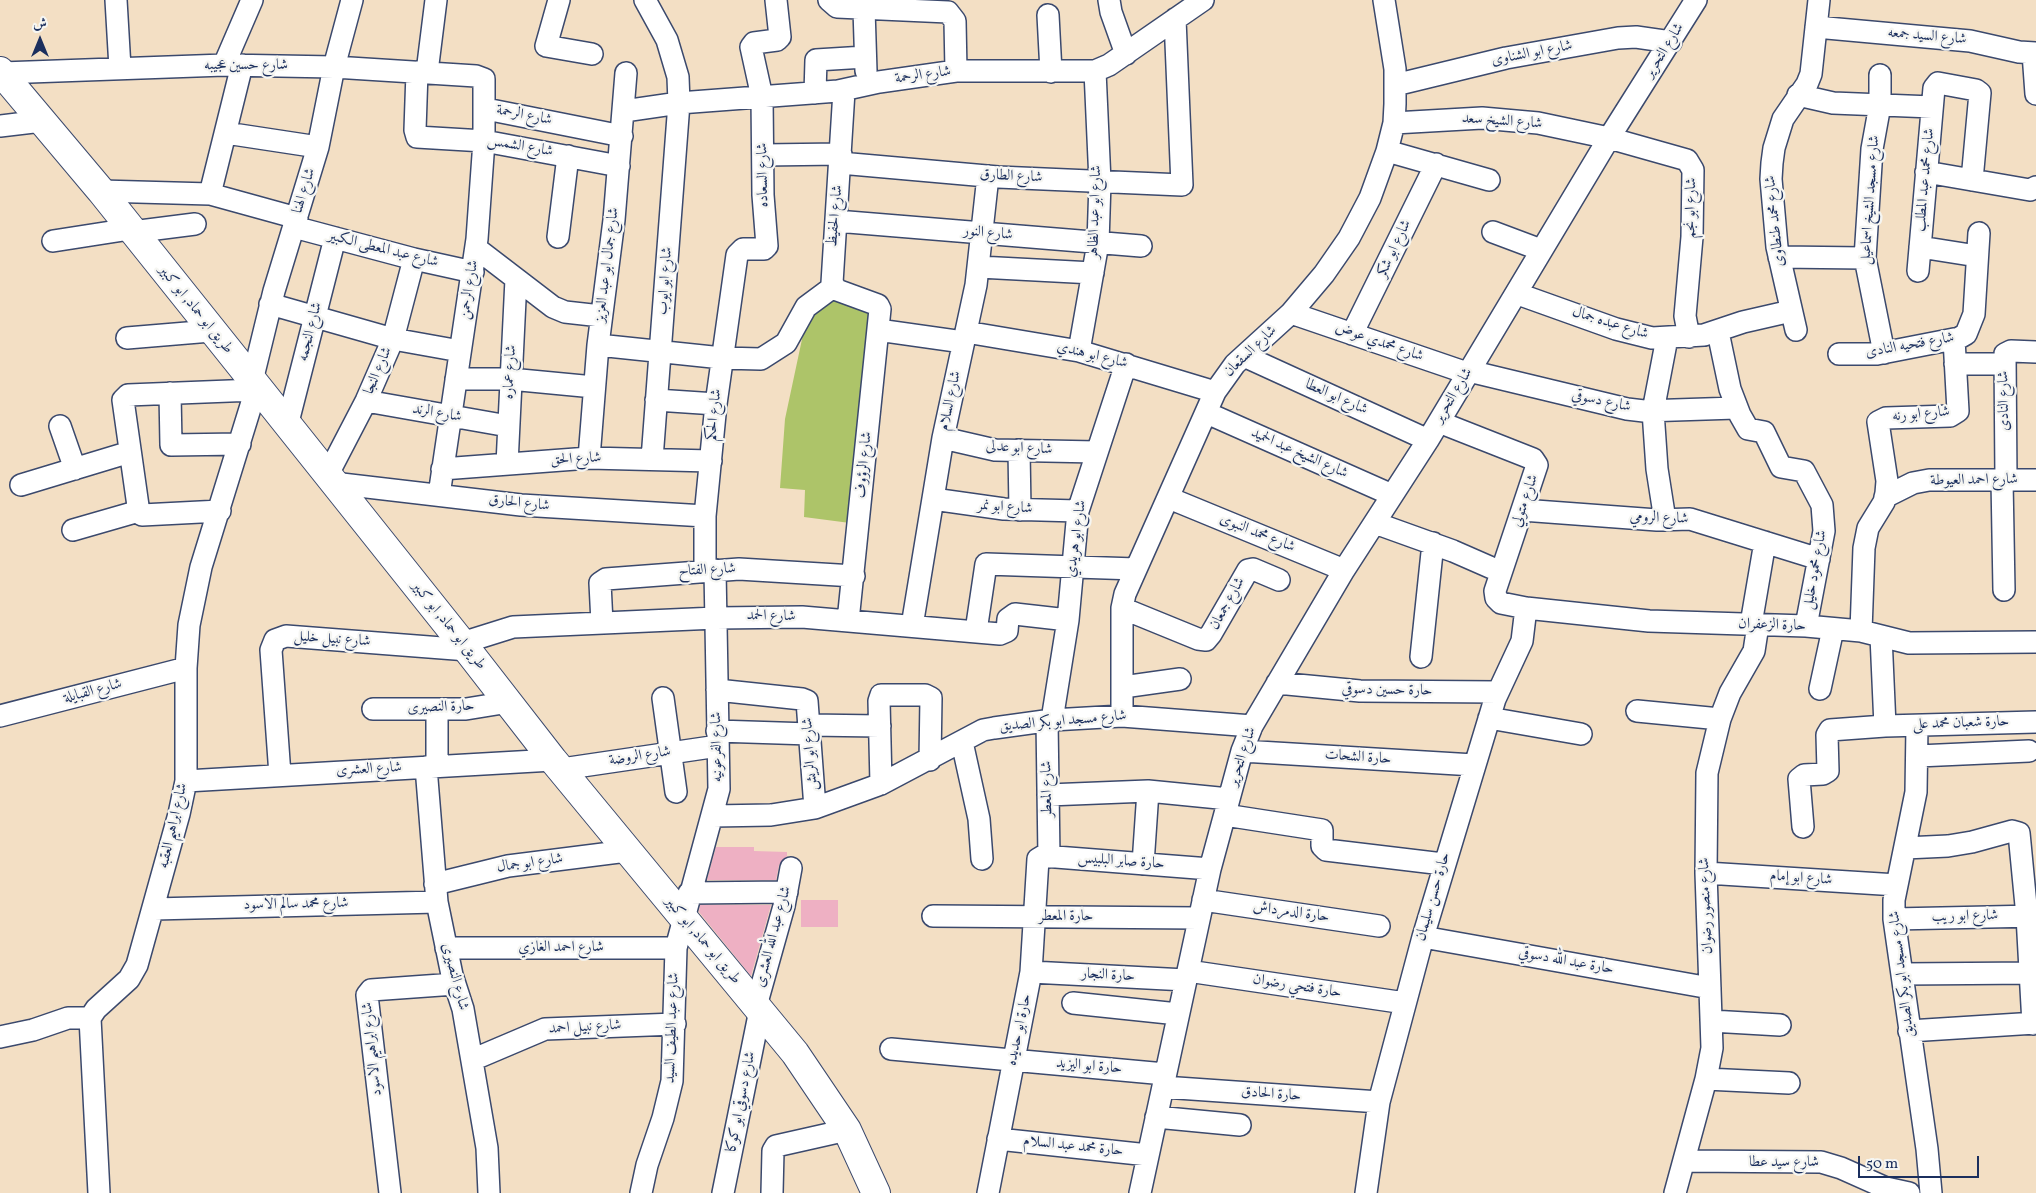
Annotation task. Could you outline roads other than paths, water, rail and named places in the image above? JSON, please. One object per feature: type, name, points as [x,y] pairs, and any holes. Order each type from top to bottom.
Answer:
[{"type":"main road","name":"طريق ابو حماد, ابو كبير","points":[[2,74],[100,191],[510,702],[627,851],[686,906],[758,1008],[795,1053],[847,1130],[876,1193]]},
{"type":"street","points":[[116,0],[120,68]]},
{"type":"street","points":[[210,194],[226,133],[233,65],[252,0]]},
{"type":"street","name":"شارع الهنا","points":[[255,386],[270,304],[318,147],[334,67],[352,0]]},
{"type":"street","points":[[422,72],[435,0]]},
{"type":"street","points":[[559,0],[546,43],[549,47],[592,54]]},
{"type":"street","name":"شارع ابو ايوب","points":[[642,0],[661,26],[669,47],[678,77],[679,103],[652,459]]},
{"type":"street","name":"شارع السعاده","points":[[736,260],[737,255],[743,249],[762,249],[768,244],[764,206],[762,97],[751,47],[754,42],[777,40],[780,37],[776,0]]},
{"type":"street","points":[[829,0],[837,7],[864,9],[895,5],[944,11],[951,14],[955,21],[956,70]]},
{"type":"street","points":[[1109,0],[1111,12],[1126,54]]},
{"type":"street","name":"شارع الرحمة","points":[[624,110],[679,103],[844,91],[866,85],[956,70],[1095,71],[1126,54],[1203,0]]},
{"type":"street","name":"شارع التحرير","points":[[1140,1193],[1210,868],[1242,750],[1252,726],[1344,570],[1434,431],[1468,372],[1518,294],[1609,138],[1696,0]]},
{"type":"street","name":"شارع محمد طنطاوى","points":[[1793,321],[1779,257],[1774,218],[1772,163],[1774,148],[1783,119],[1807,84],[1811,74],[1819,0]]},
{"type":"street","name":"شارع السقعان","points":[[1122,716],[1122,608],[1128,587],[1215,392],[1228,372],[1291,313],[1324,274],[1349,238],[1370,198],[1387,151],[1394,123],[1395,85],[1389,1]]},
{"type":"street","points":[[864,9],[866,85]]},
{"type":"street","points":[[1048,15],[1050,72]]},
{"type":"street","name":"شارع الطارق","points":[[763,155],[840,158],[988,176],[1182,185],[1175,19]]},
{"type":"street","name":"شارع السيد جمعه","points":[[1816,27],[1970,41],[2034,53]]},
{"type":"street","name":"شارع ابو الشناوى","points":[[1395,85],[1506,58],[1618,38],[1636,37],[1671,42]]},
{"type":"street","points":[[2034,53],[2036,94]]},
{"type":"street","points":[[815,93],[816,60],[865,57]]},
{"type":"street","name":"شارع حسين عجيبه","points":[[2,74],[233,65],[334,67],[479,76],[484,79],[485,84]]},
{"type":"street","name":"شارع ابو عبد الظاهر","points":[[1079,351],[1098,242],[1100,182],[1095,71]]},
{"type":"street","name":"شارع الشمس","points":[[422,72],[415,133],[420,137],[484,141],[619,166]]},
{"type":"street","name":"شارع جمال ابو عبد العزيز","points":[[589,458],[601,316],[612,244],[626,73]]},
{"type":"street","name":"شارع مسجد الشيخ اسماعيل","points":[[1880,75],[1880,105],[1872,149],[1865,258],[1884,353]]},
{"type":"street","points":[[1798,95],[1827,102],[1880,105],[1933,98],[1938,83],[1976,90],[1980,92],[1972,180]]},
{"type":"street","name":"شارع الرحمن","points":[[439,496],[476,248],[486,109],[485,84]]},
{"type":"street","name":"شارع الحفيظ","points":[[833,287],[831,280],[844,91]]},
{"type":"street","name":"شارع محمد عبد المطلب","points":[[1918,271],[1933,98]]},
{"type":"street","name":"شارع الرحمة","points":[[486,109],[622,136]]},
{"type":"street","name":"شارع الشيخ سعد","points":[[1394,123],[1454,118],[1510,120],[1566,128],[1609,138]]},
{"type":"street","points":[[0,126],[42,121]]},
{"type":"street","points":[[226,133],[318,147]]},
{"type":"street","name":"شارع ابو نجم","points":[[1609,138],[1682,157],[1691,165],[1693,170],[1692,237],[1685,316],[1689,337]]},
{"type":"street","points":[[1387,151],[1489,180]]},
{"type":"street","points":[[558,237],[568,156]]},
{"type":"street","name":"شارع ابو شكر","points":[[1352,334],[1436,164]]},
{"type":"street","points":[[1926,172],[2030,190],[2036,187]]},
{"type":"street","name":"شارع السلام","points":[[912,626],[943,438],[978,267],[988,176]]},
{"type":"street","name":"شارع عبد المعطى الكبير","points":[[100,191],[210,194],[295,222],[335,238],[473,272]]},
{"type":"street","name":"شارع النور","points":[[836,221],[1141,246]]},
{"type":"street","points":[[53,241],[131,230],[195,224]]},
{"type":"street","points":[[1493,232],[1542,250]]},
{"type":"street","name":"شارع فتحيه النادى","points":[[1839,354],[1884,353],[1954,339],[1966,334],[1972,323],[1979,233]]},
{"type":"street","name":"شارع النجمه","points":[[287,426],[335,238]]},
{"type":"street","points":[[1920,247],[1977,256]]},
{"type":"street","points":[[476,248],[553,307],[565,312],[601,316]]},
{"type":"street","points":[[1779,257],[1865,258]]},
{"type":"street","name":"شارع النجا","points":[[330,480],[393,339],[414,259]]},
{"type":"street","name":"شارع الحكم","points":[[710,570],[706,516],[710,461],[736,260]]},
{"type":"street","points":[[978,267],[1093,273]]},
{"type":"street","name":"شارع عماره","points":[[507,464],[516,279]]},
{"type":"street","points":[[598,345],[722,358],[761,359],[786,343],[806,307],[833,287],[878,305],[879,320]]},
{"type":"street","name":"شارع عبده جمال","points":[[1518,294],[1616,328],[1652,338],[1689,337],[1718,332],[1743,322],[1793,321]]},
{"type":"street","points":[[270,304],[393,339],[460,351]]},
{"type":"street","name":"شارع محمدي عوض","points":[[1291,313],[1468,372]]},
{"type":"street","name":"شارع ابو هندي","points":[[879,320],[965,337],[1079,351],[1215,392]]},
{"type":"street","name":"شارع الرؤوف","points":[[848,621],[879,320]]},
{"type":"street","points":[[128,338],[211,331]]},
{"type":"street","points":[[1718,332],[1736,408]]},
{"type":"street","points":[[1666,520],[1657,469],[1653,411],[1667,338]]},
{"type":"street","name":"شارع ابو رنه","points":[[1860,631],[1864,548],[1868,528],[1885,497],[1887,481],[1878,422],[1886,418],[1954,414],[1958,407],[1954,339]]},
{"type":"street","name":"شارع النادى","points":[[2004,590],[2004,364],[2007,351],[2036,352]]},
{"type":"street","name":"شارع ابو العطا","points":[[1244,356],[1434,431]]},
{"type":"street","name":"شارع ابو هريدي","points":[[1049,721],[1068,620],[1078,511],[1126,364]]},
{"type":"street","points":[[1956,364],[2004,364]]},
{"type":"street","name":"شارع دسوقي","points":[[1468,372],[1610,406],[1653,411],[1736,408]]},
{"type":"street","points":[[456,379],[510,379],[594,387]]},
{"type":"street","points":[[139,511],[124,397],[255,386]]},
{"type":"street","name":"شارع ابراهيم العقبه","points":[[90,1018],[96,1008],[129,979],[138,965],[154,909],[186,781],[188,625],[194,596],[240,444],[255,386]]},
{"type":"street","points":[[170,393],[171,445],[240,444]]},
{"type":"street","points":[[656,400],[716,404]]},
{"type":"street","name":"شارع الرند","points":[[366,401],[508,426]]},
{"type":"street","name":"شارع محمود خليل","points":[[1736,408],[1748,428],[1764,432],[1781,467],[1800,469],[1807,474],[1822,505],[1824,518],[1819,559],[1806,626]]},
{"type":"street","name":"شارع الشيخ عبد الحميد","points":[[1207,413],[1392,496]]},
{"type":"street","points":[[60,426],[74,469]]},
{"type":"street","name":"شارع متولي","points":[[1434,431],[1533,459],[1537,469],[1495,591],[1496,598],[1501,603],[1517,607]]},
{"type":"street","name":"شارع ابو عدلى","points":[[943,438],[982,448],[1097,452]]},
{"type":"street","points":[[1019,450],[1020,510]]},
{"type":"street","points":[[21,485],[130,452]]},
{"type":"street","name":"شارع الحق","points":[[442,469],[589,458],[710,461]]},
{"type":"street","name":"شارع الحارق","points":[[330,480],[439,496],[558,508],[706,516]]},
{"type":"street","name":"شارع احمد العيوطة","points":[[1885,497],[1906,486],[1929,480],[2036,480]]},
{"type":"street","name":"شارع محمد النبوى","points":[[1169,498],[1344,570]]},
{"type":"street","name":"شارع ابو نمر","points":[[932,499],[966,505],[1020,510],[1078,511]]},
{"type":"street","name":"شارع الرومي","points":[[1522,510],[1666,520],[1678,518],[1702,522],[1819,559]]},
{"type":"street","points":[[73,530],[139,511],[142,514],[220,511]]},
{"type":"street","points":[[1375,523],[1433,543],[1502,572]]},
{"type":"street","name":"شارع منصور رضوان","points":[[1675,1193],[1706,1079],[1712,1048],[1705,790],[1710,756],[1720,718],[1730,693],[1754,651],[1754,625],[1765,542]]},
{"type":"street","points":[[1421,657],[1433,543]]},
{"type":"street","points":[[976,632],[986,564],[1136,569]]},
{"type":"street","name":"شارع الفتاح","points":[[602,623],[600,583],[604,580],[710,570],[765,569],[854,576]]},
{"type":"street","name":"شارع جمعان","points":[[1122,608],[1198,639],[1206,640],[1212,634],[1248,570],[1253,569],[1279,580]]},
{"type":"street","name":"شارع الفرعونيه","points":[[686,906],[713,816],[719,779],[716,618],[710,570]]},
{"type":"street","name":"حارة الزعفران","points":[[1517,607],[1667,623],[1806,626],[1860,631],[1909,643],[2036,642]]},
{"type":"street","name":"حارة حسن سليمان","points":[[1366,1193],[1379,1102],[1422,936],[1489,718],[1498,692],[1522,641],[1517,607]]},
{"type":"street","name":"شارع الحمد","points":[[465,646],[513,627],[716,618],[779,617],[1005,633],[1010,617],[1015,614],[1068,620]]},
{"type":"street","points":[[1820,689],[1833,629]]},
{"type":"street","name":"شارع نبيل خليل","points":[[280,775],[270,650],[275,640],[286,636],[465,646]]},
{"type":"street","points":[[1881,636],[1885,726]]},
{"type":"street","name":"شارع القبايلة","points":[[0,716],[186,668]]},
{"type":"street","points":[[1123,687],[1180,679]]},
{"type":"street","name":"حارة حسين دسوقي","points":[[1277,683],[1360,691],[1498,692]]},
{"type":"street","name":"شارع ابو الريش","points":[[717,690],[805,699],[808,704],[815,808]]},
{"type":"street","points":[[882,784],[879,701],[882,695],[925,695],[931,698],[930,760]]},
{"type":"street","points":[[663,698],[676,792]]},
{"type":"street","name":"حارة النصيرى","points":[[373,709],[466,709],[510,702]]},
{"type":"street","name":"شارع النصيرى","points":[[437,709],[431,767],[436,893],[446,948],[455,984],[461,996],[487,1148],[489,1189]]},
{"type":"street","points":[[1637,711],[1720,718]]},
{"type":"street","name":"شارع مسجد ابو بكر الصديق","points":[[713,816],[771,815],[815,808],[882,784],[983,730],[994,728],[1049,721],[1122,716],[1252,726]]},
{"type":"street","points":[[1489,718],[1581,734]]},
{"type":"street","name":"شارع المعطر","points":[[1043,861],[1048,795],[1049,721]]},
{"type":"street","name":"حارة شعبان محمد على","points":[[1803,827],[1799,779],[1804,775],[1828,771],[1828,732],[1885,726],[2036,722]]},
{"type":"street","name":"شارع الروضة","points":[[557,764],[670,752],[718,738],[880,726]]},
{"type":"street","name":"شارع مسجد ابو بكر الصديق","points":[[1917,726],[1916,792],[1897,885],[1894,919],[1927,1149],[1931,1193]]},
{"type":"street","points":[[962,742],[979,818],[982,859]]},
{"type":"street","name":"حارة الشحات","points":[[1242,750],[1474,765]]},
{"type":"street","points":[[1918,756],[2029,751]]},
{"type":"street","name":"شارع العشرى","points":[[186,781],[431,767],[557,764]]},
{"type":"street","points":[[1143,864],[1148,791]]},
{"type":"street","name":"شارع التحرير","points":[[1048,795],[1148,791],[1227,807]]},
{"type":"street","points":[[1227,807],[1322,830],[1322,846],[1326,850],[1443,864]]},
{"type":"street","points":[[1905,848],[1948,846],[1972,842],[2012,831],[2019,832],[2022,836],[2032,916],[2034,1024],[1909,1031]]},
{"type":"street","name":"شارع ابو جمال","points":[[436,893],[508,866],[627,851]]},
{"type":"street","name":"حارة صابر البلبيس","points":[[1043,861],[1210,868]]},
{"type":"street","name":"حارة ابو حديده","points":[[988,1193],[1031,972],[1043,861]]},
{"type":"street","name":"شارع عبد الله العشرى","points":[[758,1008],[787,892],[791,868]]},
{"type":"street","name":"شارع ابو إمام","points":[[1706,873],[1897,885]]},
{"type":"street","points":[[686,906],[787,892]]},
{"type":"street","name":"شارع محمد سالم الاسود","points":[[154,909],[436,893]]},
{"type":"street","name":"شارع عبد الطيف السيد","points":[[641,1193],[647,1165],[663,1118],[672,1081],[676,948],[686,906]]},
{"type":"street","name":"حارة المعطر","points":[[933,916],[1036,917],[1201,909]]},
{"type":"street","name":"حارة الدمرداش","points":[[1201,909],[1379,926]]},
{"type":"street","name":"شارع ابو ريب","points":[[1894,919],[2032,916]]},
{"type":"street","name":"حارة عبد الله دسوقي","points":[[1422,936],[1710,988]]},
{"type":"street","name":"شارع احمد الغازي","points":[[446,948],[676,948]]},
{"type":"street","name":"حارة النجار","points":[[1031,972],[1187,976]]},
{"type":"street","points":[[1902,974],[2033,973]]},
{"type":"street","name":"حارة فتحي رضوان","points":[[1187,976],[1405,1003]]},
{"type":"street","name":"شارع ابراهيم الاسود","points":[[390,1193],[367,995],[371,990],[455,984]]},
{"type":"street","points":[[1073,1004],[1178,1014]]},
{"type":"street","name":"شارع دسوقي ابو كوكا","points":[[723,1193],[758,1008]]},
{"type":"street","points":[[0,1037],[33,1030],[68,1018],[90,1018],[99,1193]]},
{"type":"street","points":[[1711,1021],[1780,1025]]},
{"type":"street","name":"شارع نبيل احمد","points":[[472,1060],[545,1029],[675,1024]]},
{"type":"street","name":"حارة ابو اليزيد","points":[[891,1049],[1013,1060],[1164,1081]]},
{"type":"street","points":[[1706,1079],[1789,1083]]},
{"type":"street","name":"حارة الحادق","points":[[1164,1081],[1379,1102]]},
{"type":"street","points":[[1156,1117],[1240,1125]]},
{"type":"street","points":[[772,1193],[773,1151],[776,1146],[847,1130]]},
{"type":"street","name":"حارة محمد عبد السلام","points":[[998,1139],[1148,1155]]},
{"type":"street","name":"شارع سيد عطا","points":[[1684,1161],[1821,1162],[1841,1168],[1886,1188],[1909,1193]]}]
